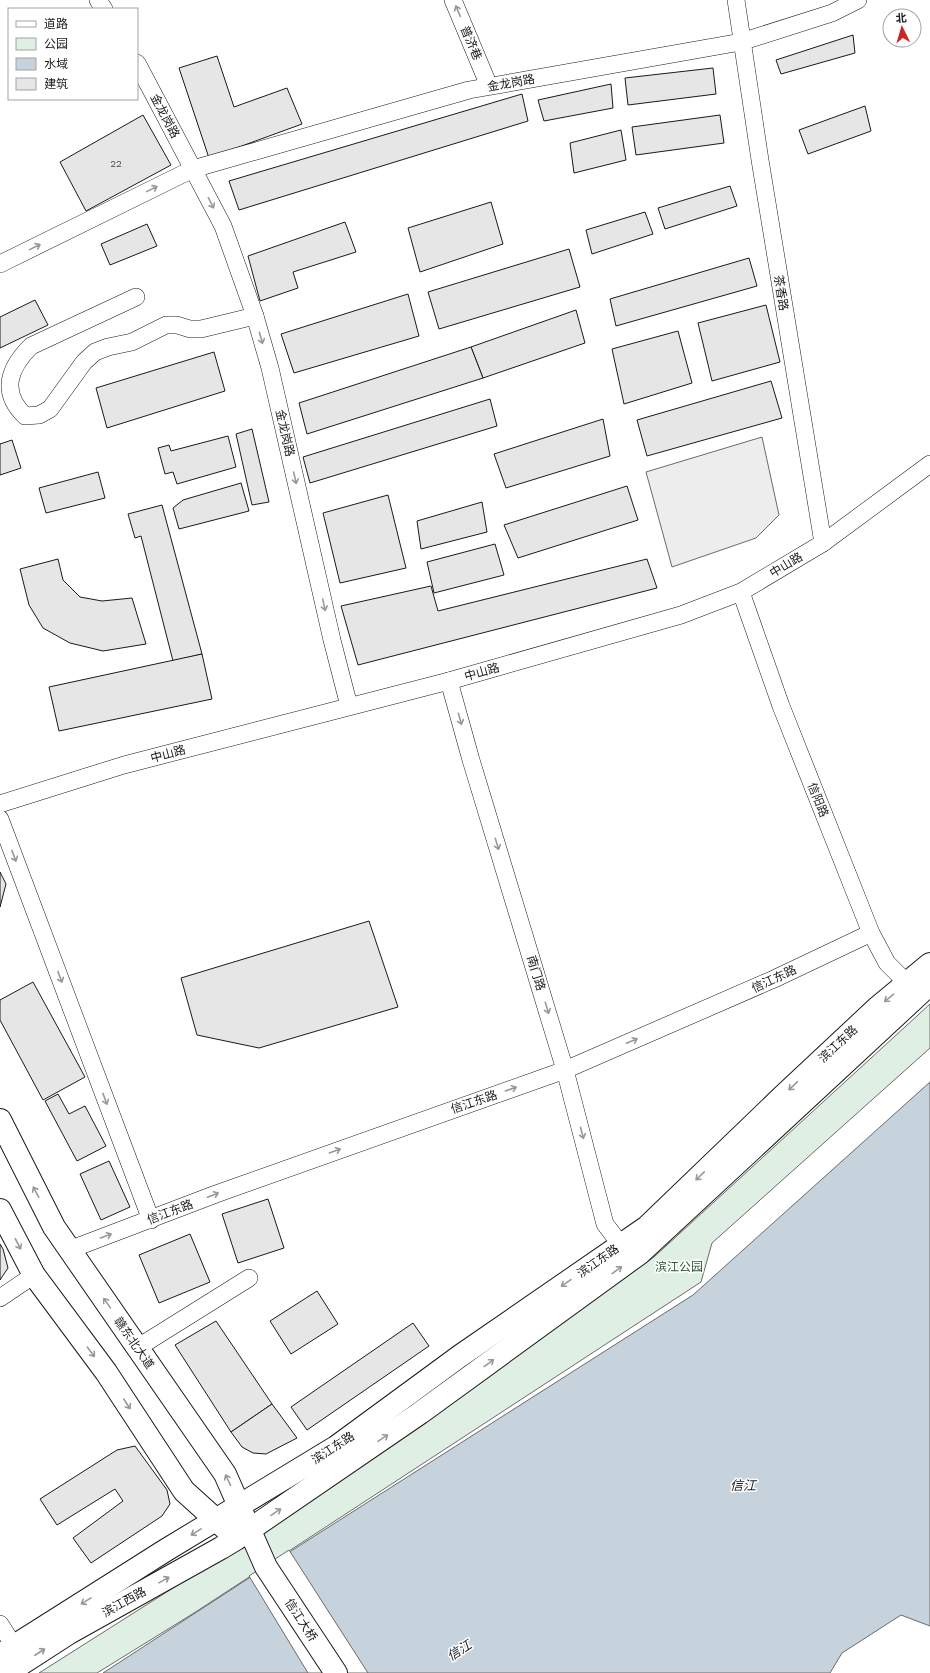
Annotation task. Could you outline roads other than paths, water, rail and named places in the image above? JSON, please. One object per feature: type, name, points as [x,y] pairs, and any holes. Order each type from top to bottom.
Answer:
[{"type":"main road","name":"滨江东路","points":[[243,1534],[420,1413],[628,1250],[647,1227],[877,1008],[918,987],[930,964]]},
{"type":"main road","name":"赣东北大道","points":[[0,1120],[54,1227],[225,1474],[228,1512],[266,1566]]},
{"type":"main road","points":[[0,1210],[34,1275],[106,1372],[184,1491],[228,1512]]},
{"type":"main road","name":"滨江东路","points":[[228,1512],[336,1447],[460,1356],[628,1250]]},
{"type":"main road","name":"滨江西路","points":[[7,1650],[228,1512]]},
{"type":"main road","name":"滨江西路","points":[[7,1673],[69,1633],[221,1548],[243,1534]]},
{"type":"main road","name":"信江大桥","points":[[266,1566],[336,1673]]},
{"type":"street","name":"普济巷","points":[[453,0],[489,86]]},
{"type":"street","name":"茶香路","points":[[736,0],[741,42],[823,543]]},
{"type":"street","name":"金龙岗路","points":[[0,264],[193,169],[468,90],[741,42],[832,13],[858,0]]},
{"type":"street","name":"金龙岗路","points":[[138,65],[223,226],[255,316],[270,368],[330,632],[349,706]]},
{"type":"street","points":[[136,297],[31,346],[20,356],[13,369],[9,383],[10,397],[16,408],[25,416],[39,415],[50,409],[84,362],[95,352],[108,347],[132,342],[166,325],[177,325],[190,329],[201,329],[255,316]]},
{"type":"street","name":"中山路","points":[[0,804],[124,765],[349,706],[449,682],[680,615],[741,592],[823,543],[930,464]]},
{"type":"street","name":"信阳路","points":[[741,592],[781,706],[871,933],[886,963],[918,987]]},
{"type":"street","name":"南门路","points":[[449,682],[471,760],[565,1070],[605,1224],[628,1250]]},
{"type":"street","points":[[0,819],[151,1220]]},
{"type":"street","name":"信江东路","points":[[69,1250],[216,1194],[565,1070],[774,979],[871,933]]},
{"type":"street","points":[[0,1298],[34,1275]]},
{"type":"street","points":[[137,1348],[249,1278]]},
{"type":"street","points":[[0,1624],[7,1650]]},
{"type":"water","name":"信江","points":[[930,1082],[930,1626],[901,1615],[842,1653],[830,1673],[103,1673],[266,1567],[693,1295]]},
{"type":"park label","name":"滨江公园","points":[[679,1267]]}]
